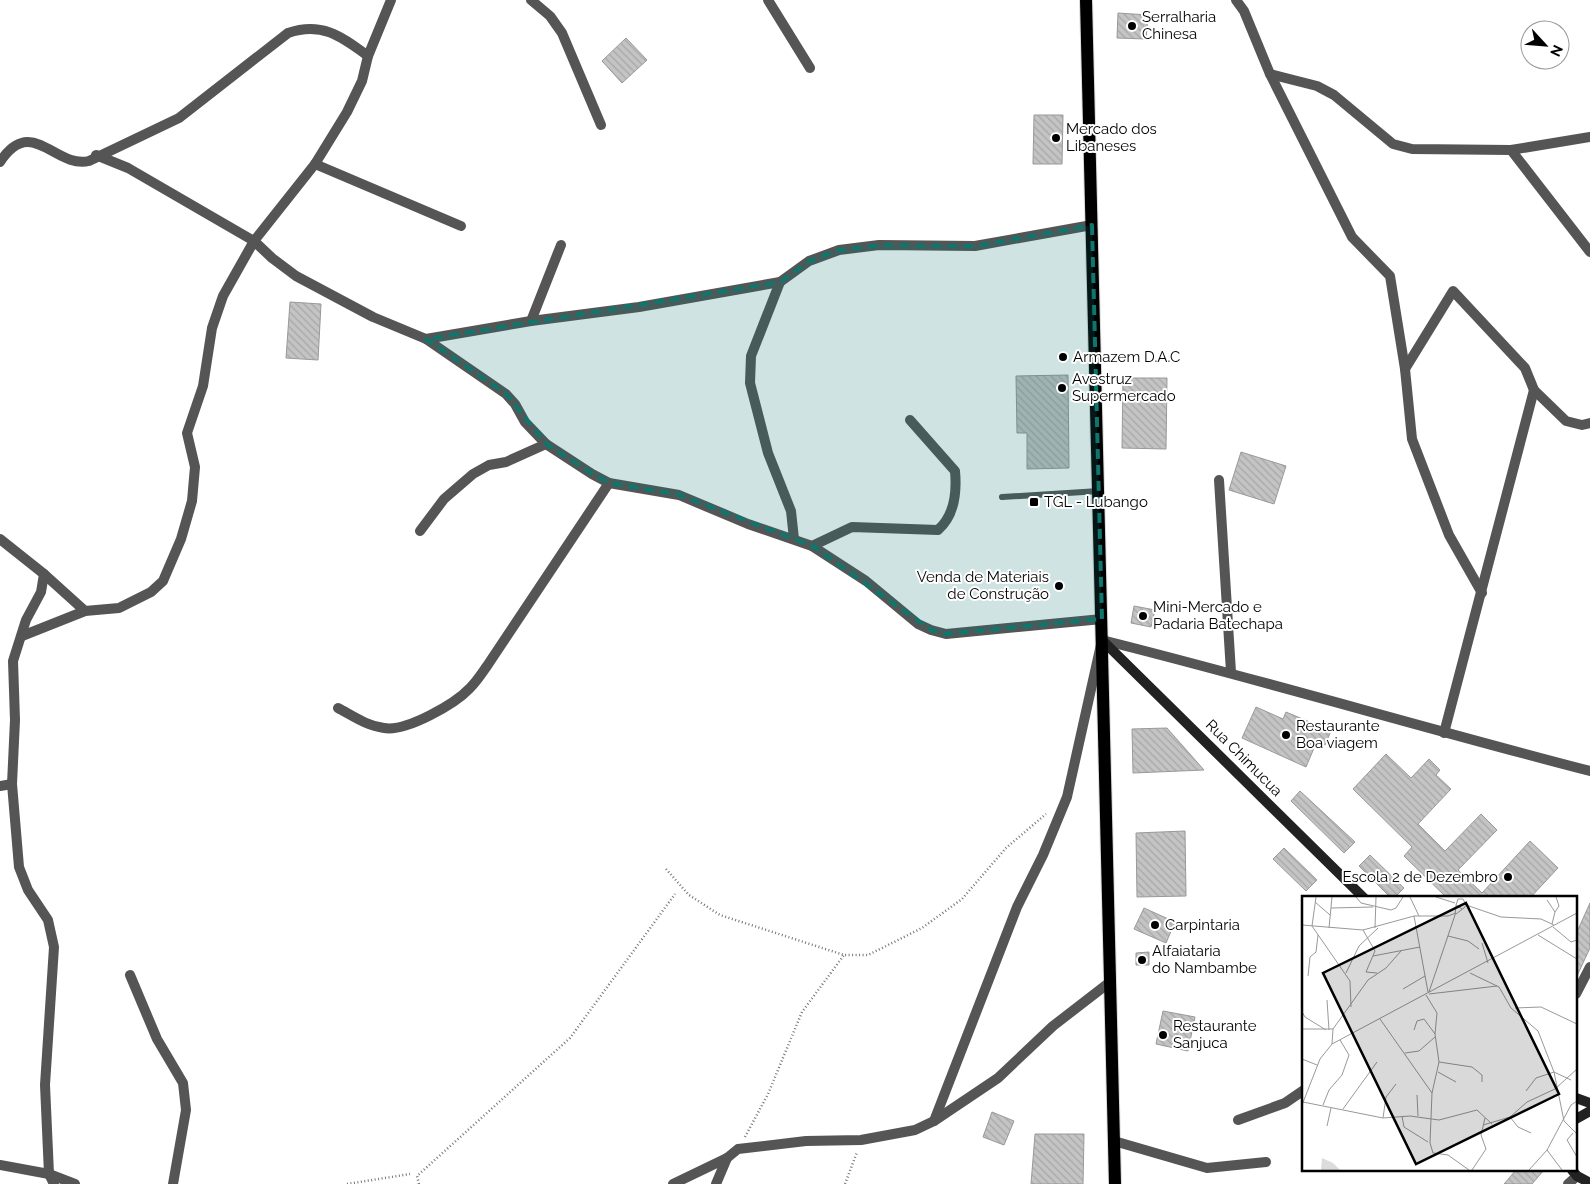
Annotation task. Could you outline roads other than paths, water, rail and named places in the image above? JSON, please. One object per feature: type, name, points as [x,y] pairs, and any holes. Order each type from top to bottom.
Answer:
[{"type":"main road","points":[[1086,0],[1115,1184]]},
{"type":"street","points":[[22,636],[85,611],[119,608],[151,592],[164,581],[181,539],[192,501],[195,467],[187,433],[207,368],[212,328],[223,296],[254,240],[315,164],[348,112],[362,81],[368,56],[391,0]]},
{"type":"street","points":[[531,0],[550,16],[562,33],[601,125]]},
{"type":"street","points":[[768,0],[810,68]]},
{"type":"street","points":[[1236,0],[1244,11],[1270,74],[1352,237],[1390,276],[1405,369],[1412,439],[1449,535],[1482,593]]},
{"type":"street","points":[[0,162],[5,155],[20,144],[32,142],[40,143],[70,160],[82,162],[178,118],[288,33],[304,28],[320,29],[346,39],[368,56]]},
{"type":"street","points":[[1270,74],[1316,86],[1334,95],[1393,144],[1412,149],[1511,150],[1590,137]]},
{"type":"street","points":[[1511,150],[1590,252]]},
{"type":"street","points":[[96,155],[114,160],[254,240],[272,258],[296,276],[373,317],[426,339],[506,394],[515,404],[525,422],[546,444],[609,482],[678,495],[748,524],[812,546],[866,582],[918,624],[946,634],[1102,619]]},
{"type":"street","points":[[315,164],[461,226]]},
{"type":"street","points":[[426,339],[530,321],[639,307],[780,282],[809,262],[839,250],[879,244],[975,246],[1092,226]]},
{"type":"street","points":[[530,321],[561,245]]},
{"type":"street","points":[[780,282],[751,356],[750,383],[768,452],[791,511],[794,539]]},
{"type":"street","points":[[1405,369],[1453,290],[1525,368],[1534,390],[1566,421],[1582,425],[1590,423]]},
{"type":"street","points":[[1444,733],[1534,390]]},
{"type":"street","points":[[812,546],[852,527],[938,530],[947,522],[952,509],[956,471],[910,420]]},
{"type":"street","points":[[420,531],[444,499],[473,474],[489,465],[506,462],[546,444]]},
{"type":"street","points":[[1219,480],[1232,672]]},
{"type":"street","points":[[338,708],[365,723],[386,729],[418,722],[448,705],[470,688],[487,666],[609,482]]},
{"type":"street","points":[[0,539],[44,574],[85,611]]},
{"type":"street","points":[[44,574],[41,592],[26,620],[13,661],[15,720],[12,784],[19,867],[28,890],[48,920],[54,947],[45,1085],[51,1179]]},
{"type":"street","points":[[934,1121],[1018,907],[1043,855],[1067,797],[1102,640],[1232,672],[1444,733],[1590,770]]},
{"type":"street","name":"Rua Chimucua","points":[[1102,640],[1362,896]]},
{"type":"street","points":[[0,786],[12,784]]},
{"type":"street","points":[[1578,990],[1590,968]]},
{"type":"street","points":[[130,975],[157,1039],[184,1084],[186,1110],[173,1184]]},
{"type":"street","points":[[673,1184],[727,1158],[738,1149],[806,1140],[861,1140],[915,1130],[934,1121],[998,1078],[1053,1026],[1110,982]]},
{"type":"street","points":[[1238,1120],[1286,1103],[1302,1091]]},
{"type":"street","points":[[1578,1099],[1590,1103]]},
{"type":"street","points":[[1578,1117],[1590,1111]]},
{"type":"street","points":[[1114,1141],[1208,1168],[1266,1162]]},
{"type":"street","points":[[716,1184],[727,1158]]},
{"type":"street","points":[[0,1165],[75,1184]]},
{"type":"street","points":[[1568,1184],[1574,1173],[1590,1183]]},
{"type":"lane","points":[[1002,497],[1099,491]]},
{"type":"place","name":"Serralharia Chinesa","points":[[1132,26]]},
{"type":"place","name":"Mercado dos Libaneses","points":[[1056,138]]},
{"type":"place","name":"Armazem D.A.C","points":[[1063,357]]},
{"type":"place","name":"Avestruz Supermercado","points":[[1062,388]]},
{"type":"place","name":"TGL - Lubango","points":[[1034,502]]},
{"type":"place","name":"Venda de Materiais de Construção","points":[[1059,586]]},
{"type":"place","name":"Mini-Mercado e Padaria Batechapa","points":[[1143,616]]},
{"type":"place","name":"Restaurante Boa viagem","points":[[1286,735]]},
{"type":"place","name":"Escola 2 de Dezembro","points":[[1508,877]]},
{"type":"place","name":"Carpintaria","points":[[1155,925]]},
{"type":"place","name":"Alfaiataria do Nambambe","points":[[1142,960]]},
{"type":"place","name":"Restaurante Sanjuca","points":[[1163,1035]]}]
